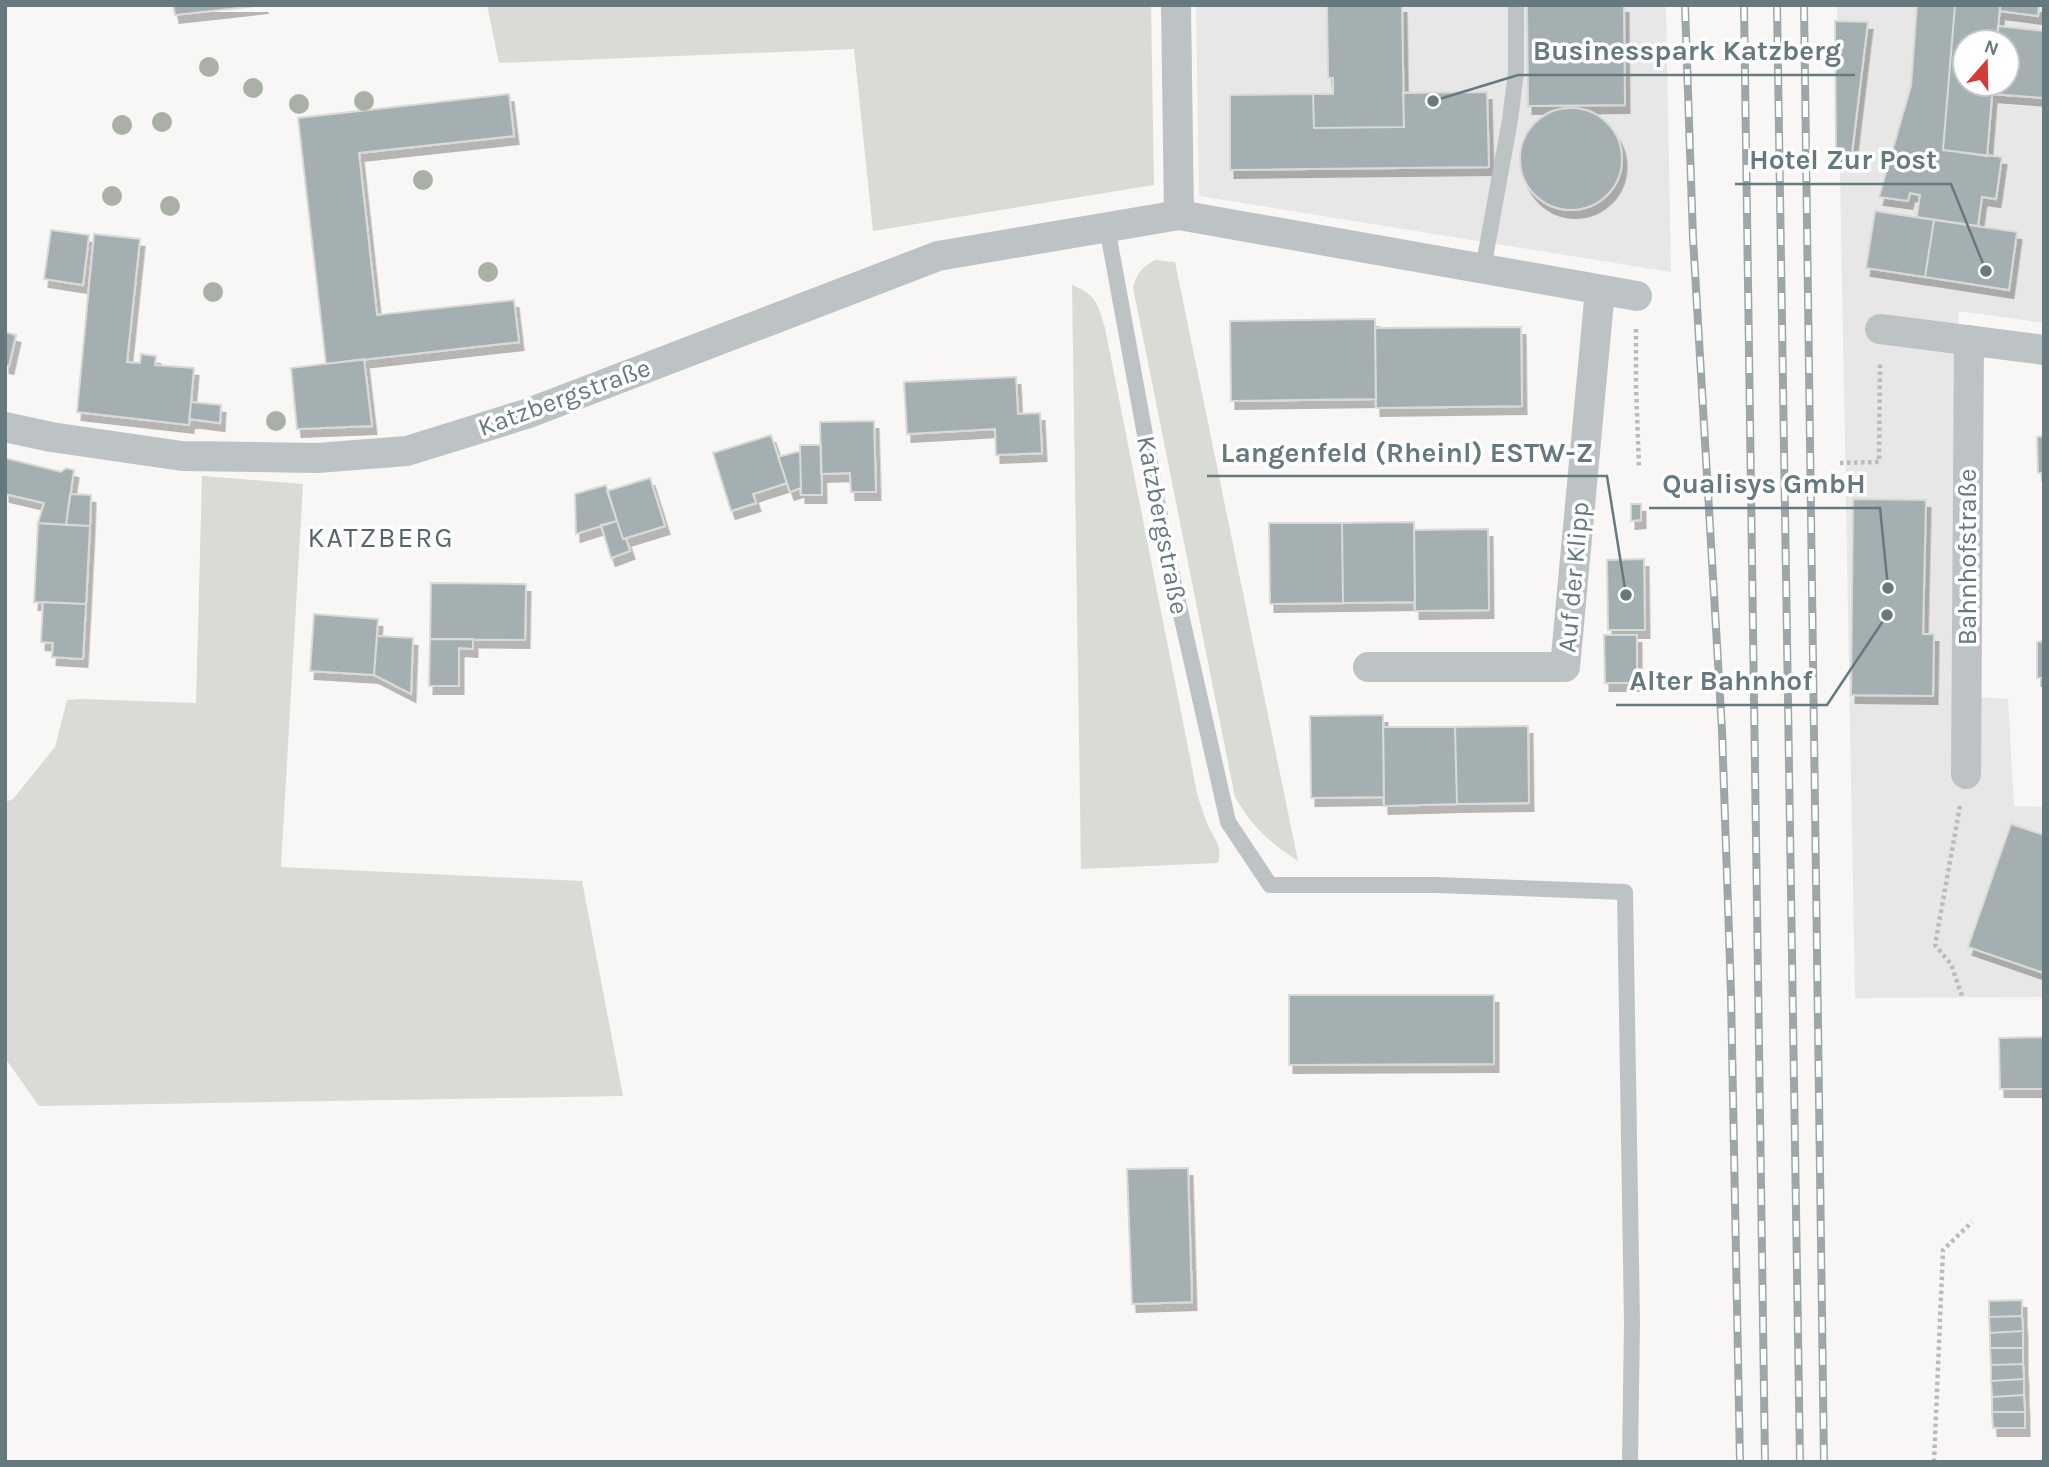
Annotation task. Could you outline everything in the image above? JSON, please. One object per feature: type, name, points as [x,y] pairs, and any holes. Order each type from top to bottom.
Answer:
[{"type":"street","points":[[1176,5],[1179,215]]},
{"type":"street","name":"Katzbergstraße","points":[[5,427],[51,438],[182,456],[317,458],[407,452],[529,413],[938,256],[1179,215],[1637,296]]},
{"type":"street","name":"Auf der Klipp","points":[[1368,667],[1565,667],[1600,290]]},
{"type":"street","points":[[1880,343],[1969,340],[2044,349]]},
{"type":"street","name":"Bahnhofstraße","points":[[1966,774],[1969,340]]},
{"type":"lane","points":[[1483,269],[1510,120],[1516,72],[1516,5]]},
{"type":"lane","name":"Katzbergstraße","points":[[1107,227],[1165,544],[1228,822],[1270,885],[1436,885],[1625,892],[1632,1322],[1630,1462]]},
{"type":"path","points":[[1637,296],[1639,467]]},
{"type":"path","points":[[1840,463],[1879,462],[1880,343]]},
{"type":"path","points":[[1963,999],[1951,964],[1935,945],[1966,774]]},
{"type":"path","points":[[1934,1462],[1942,1250],[1972,1222]]},
{"type":"shaded area","points":[[487,5],[1151,5],[1154,185],[873,231],[854,49],[499,63]]},
{"type":"shaded area","points":[[1196,5],[1666,5],[1671,272],[1199,196]]},
{"type":"shaded area","points":[[1837,5],[2044,5],[2044,323],[1958,311],[1975,697],[2008,699],[2014,806],[2044,807],[2044,997],[1855,998]]},
{"type":"shaded area","points":[[1155,260],[1175,262],[1298,861],[1262,834],[1235,797],[1133,288],[1140,271]]},
{"type":"shaded area","points":[[1072,285],[1086,292],[1095,301],[1105,328],[1197,793],[1219,848],[1218,863],[1081,869]]},
{"type":"shaded area","points":[[202,476],[303,484],[281,867],[582,881],[623,1096],[39,1106],[5,1058],[5,802],[13,799],[55,747],[67,700],[196,703]]},
{"type":"building","points":[[173,5],[264,5],[175,15]]},
{"type":"building","points":[[1327,5],[1402,5],[1404,127],[1314,128],[1313,94],[1333,94],[1333,78],[1328,78]]},
{"type":"building","points":[[1527,5],[1624,5],[1625,105],[1528,106]]},
{"type":"building","points":[[1917,5],[1955,5],[1943,150],[2002,157],[1996,199],[1982,197],[1978,226],[1917,217],[1920,195],[1910,193],[1908,201],[1879,197],[1911,86]]},
{"type":"building","points":[[1955,5],[2000,5],[1998,28],[1953,28]]},
{"type":"building","points":[[2000,5],[2039,5],[2038,16],[2000,11]]},
{"type":"building","points":[[1835,21],[1868,22],[1852,153],[1836,153]]},
{"type":"building","points":[[2021,28],[2044,31],[2043,98],[2021,96]]},
{"type":"building","points":[[1951,53],[1951,98],[1992,98],[1987,156],[1943,150]]},
{"type":"building","points":[[1487,92],[1489,167],[1230,170],[1230,95],[1313,94],[1314,128],[1404,127],[1403,93]]},
{"type":"building","points":[[509,94],[514,136],[359,153],[377,315],[514,300],[519,342],[326,364],[298,118]]},
{"type":"building","points":[[1571,108],[1590,112],[1607,123],[1618,140],[1622,159],[1618,178],[1607,195],[1590,206],[1571,210],[1552,206],[1535,195],[1524,178],[1520,159],[1524,140],[1535,123],[1552,112]]},
{"type":"building","points":[[1875,211],[1934,220],[1925,277],[1866,268]]},
{"type":"building","points":[[1934,220],[2017,232],[2009,290],[1925,277]]},
{"type":"building","points":[[51,230],[89,235],[83,285],[44,279]]},
{"type":"building","points":[[94,234],[140,239],[127,362],[140,363],[141,354],[156,356],[155,365],[194,368],[189,425],[77,412]]},
{"type":"building","points":[[1375,319],[1376,399],[1231,401],[1230,321]]},
{"type":"building","points":[[1521,327],[1522,406],[1376,408],[1375,328]]},
{"type":"building","points":[[5,332],[16,335],[9,366],[5,365]]},
{"type":"building","points":[[364,359],[372,426],[297,429],[291,368]]},
{"type":"building","points":[[1016,377],[1018,414],[1040,413],[1042,453],[996,455],[995,429],[907,434],[904,382]]},
{"type":"building","points":[[191,402],[221,405],[220,423],[189,419]]},
{"type":"building","points":[[874,421],[876,492],[851,492],[850,473],[821,474],[820,422]]},
{"type":"building","points":[[771,435],[787,483],[753,494],[756,503],[731,511],[713,453]]},
{"type":"building","points":[[2044,436],[2044,473],[2038,473],[2037,437]]},
{"type":"building","points":[[800,445],[821,445],[822,495],[801,495]]},
{"type":"building","points":[[800,451],[801,488],[790,492],[778,457]]},
{"type":"building","points":[[5,458],[61,472],[66,468],[74,470],[66,525],[38,523],[44,503],[5,494]]},
{"type":"building","points":[[650,478],[665,526],[623,539],[607,491]]},
{"type":"building","points":[[606,485],[617,521],[576,534],[575,494]]},
{"type":"building","points":[[70,494],[91,495],[90,526],[66,525]]},
{"type":"building","points":[[1853,499],[1926,500],[1923,634],[1934,634],[1933,696],[1851,695]]},
{"type":"building","points":[[1631,504],[1641,504],[1641,520],[1631,521]]},
{"type":"building","points":[[617,521],[630,551],[611,558],[601,525]]},
{"type":"building","points":[[1414,522],[1415,602],[1343,603],[1342,523]]},
{"type":"building","points":[[38,523],[90,526],[86,604],[34,602]]},
{"type":"building","points":[[1269,523],[1342,523],[1343,603],[1270,604]]},
{"type":"building","points":[[1488,529],[1489,610],[1415,611],[1414,530]]},
{"type":"building","points":[[1644,559],[1645,630],[1608,630],[1607,560]]},
{"type":"building","points":[[431,583],[526,584],[525,640],[430,639]]},
{"type":"building","points":[[43,602],[86,604],[83,659],[52,657],[53,643],[41,642]]},
{"type":"building","points":[[314,614],[378,619],[374,675],[310,671]]},
{"type":"building","points":[[1604,635],[1637,635],[1637,683],[1605,683]]},
{"type":"building","points":[[377,636],[413,638],[411,694],[374,675]]},
{"type":"building","points":[[430,639],[473,639],[473,649],[459,648],[459,686],[429,686]]},
{"type":"building","points":[[2044,641],[2044,678],[2037,678],[2037,642]]},
{"type":"building","points":[[1383,715],[1384,797],[1311,798],[1310,716]]},
{"type":"building","points":[[1528,726],[1529,803],[1457,804],[1455,727]]},
{"type":"building","points":[[1383,727],[1455,727],[1457,804],[1384,806]]},
{"type":"building","points":[[2011,824],[2044,835],[2044,973],[1968,947]]},
{"type":"building","points":[[1289,995],[1494,995],[1494,1064],[1289,1065]]},
{"type":"building","points":[[2044,1037],[2044,1089],[2000,1089],[1999,1038]]},
{"type":"building","points":[[1188,1168],[1192,1302],[1132,1304],[1127,1169]]},
{"type":"building","points":[[2022,1300],[2022,1316],[1989,1317],[1989,1301]]},
{"type":"building","points":[[2022,1316],[2023,1331],[1990,1333],[1989,1317]]},
{"type":"building","points":[[2023,1331],[2023,1348],[1990,1348],[1990,1333]]},
{"type":"building","points":[[1990,1348],[2023,1348],[2023,1364],[1991,1365]]},
{"type":"building","points":[[2023,1364],[2024,1379],[1991,1381],[1991,1365]]},
{"type":"building","points":[[2024,1379],[2024,1395],[1992,1397],[1991,1381]]},
{"type":"building","points":[[2024,1395],[2025,1412],[1992,1412],[1992,1397]]},
{"type":"building","points":[[1992,1412],[2025,1412],[2025,1428],[1993,1428]]},
{"type":"railway","points":[[1685,5],[1693,238],[1722,730],[1731,993],[1740,1462]]},
{"type":"railway","points":[[1744,5],[1765,1462]]},
{"type":"railway","points":[[1777,5],[1800,1462]]},
{"type":"railway","points":[[1804,5],[1824,1462]]},
{"type":"place","name":"Businesspark Katzberg","points":[[1433,101]]},
{"type":"place","name":"Hotel Zur Post","points":[[1986,271]]},
{"type":"place","name":"Qualisys GmbH","points":[[1888,588]]},
{"type":"place","name":"Langenfeld (Rheinl) ESTW-Z","points":[[1626,595]]},
{"type":"place","name":"Alter Bahnhof","points":[[1887,615]]},
{"type":"district","name":"KATZBERG","points":[[381,537]]}]
